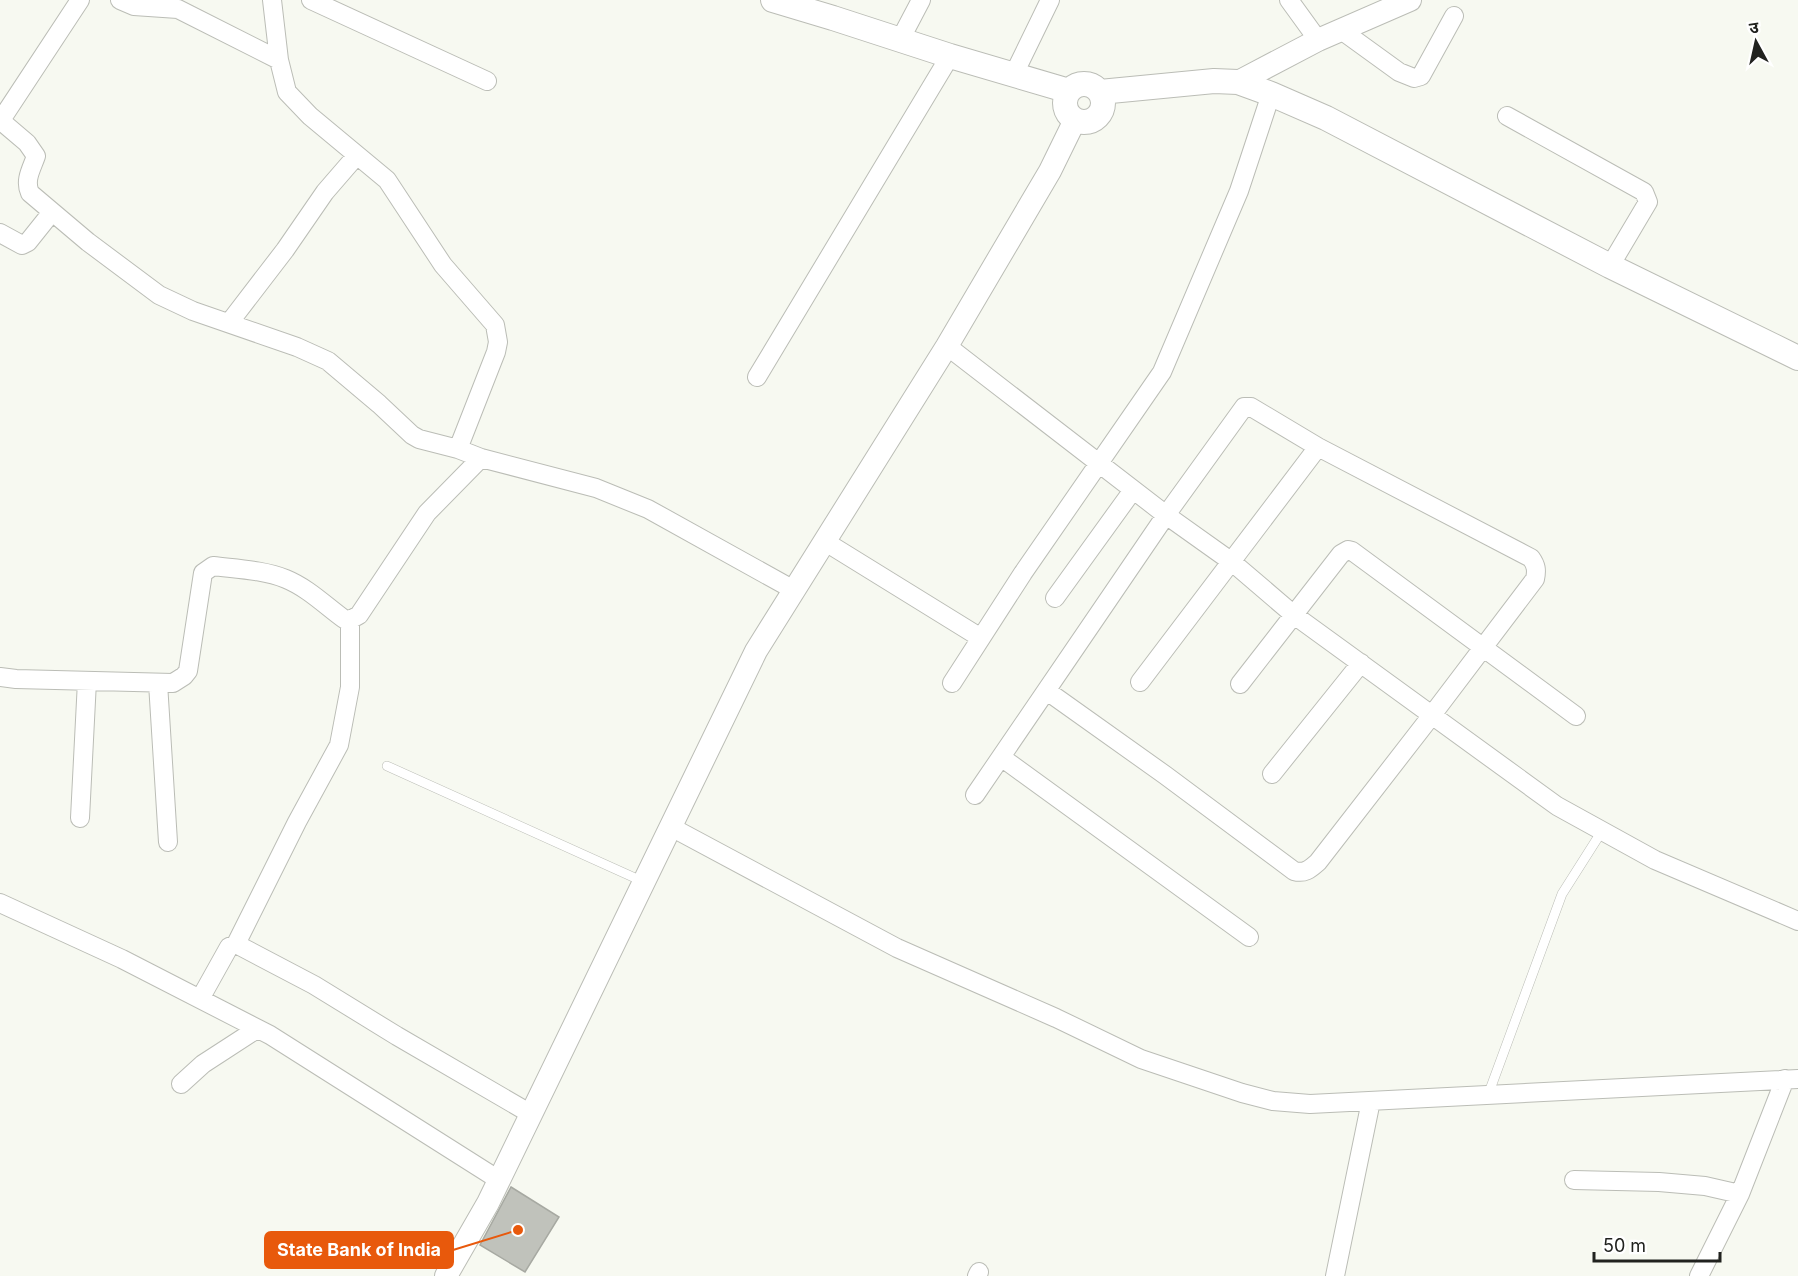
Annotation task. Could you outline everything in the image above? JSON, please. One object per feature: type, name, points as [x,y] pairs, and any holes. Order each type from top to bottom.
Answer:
[{"type":"main road","points":[[772,0],[1013,76],[1069,91]]},
{"type":"main road","points":[[1100,92],[1103,104],[1098,116],[1087,122],[1075,120],[1067,112],[1066,96],[1069,91],[1075,87],[1088,85],[1100,92],[1214,81],[1239,82],[1271,94],[1335,123],[1610,266],[1798,357]]},
{"type":"street","points":[[80,0],[0,120],[33,150],[36,156],[27,186],[30,193],[88,242],[159,294],[193,311],[297,347],[328,361],[419,439],[458,449],[481,459],[596,488],[648,509],[794,590]]},
{"type":"street","points":[[120,0],[134,6],[178,9],[279,60]]},
{"type":"street","points":[[272,0],[279,60],[287,92],[310,116],[387,180],[443,265],[495,325],[498,342],[496,352],[458,449]]},
{"type":"street","points":[[310,0],[487,81]]},
{"type":"street","points":[[900,40],[921,0]]},
{"type":"street","points":[[1013,76],[1050,0]]},
{"type":"street","points":[[1289,0],[1318,40]]},
{"type":"street","points":[[1239,82],[1318,40],[1410,0]]},
{"type":"street","points":[[1341,30],[1400,72],[1414,78],[1421,76],[1454,16]]},
{"type":"street","points":[[758,377],[950,56]]},
{"type":"street","points":[[952,682],[1023,573],[1162,372],[1239,191],[1271,94]]},
{"type":"street","points":[[1508,116],[1644,192],[1648,202],[1610,266]]},
{"type":"street","points":[[446,1276],[488,1203],[756,651],[947,346],[1050,171],[1075,120]]},
{"type":"street","points":[[229,323],[326,192],[357,155]]},
{"type":"street","points":[[0,233],[22,245],[28,242],[52,212]]},
{"type":"street","points":[[947,346],[1132,490],[1232,562],[1294,615],[1550,801],[1655,860],[1798,921]]},
{"type":"street","points":[[975,795],[1166,515],[1244,407],[1251,407],[1318,447],[1531,558],[1537,571],[1535,579],[1484,647],[1318,862],[1302,873],[1294,871],[1047,691]]},
{"type":"street","points":[[1140,682],[1318,447]]},
{"type":"street","points":[[0,677],[173,683],[188,671],[203,573],[213,566],[273,575],[288,580],[344,620],[350,620],[359,615],[428,513],[481,459]]},
{"type":"street","points":[[1054,598],[1132,490]]},
{"type":"street","points":[[824,541],[981,638]]},
{"type":"street","points":[[1240,684],[1341,554],[1352,550],[1576,716]]},
{"type":"street","points":[[200,999],[229,947],[236,944],[297,822],[339,745],[350,687],[350,620]]},
{"type":"street","points":[[1272,774],[1361,663]]},
{"type":"street","points":[[80,818],[87,681]]},
{"type":"street","points":[[158,683],[168,842]]},
{"type":"street","points":[[1001,757],[1249,937]]},
{"type":"street","points":[[671,827],[897,948],[1056,1018],[1141,1059],[1273,1101],[1310,1104],[1791,1079],[1740,1194],[1699,1276]]},
{"type":"street","points":[[0,903],[122,959],[257,1029],[499,1180]]},
{"type":"street","points":[[236,944],[314,985],[531,1114]]},
{"type":"street","points":[[182,1084],[203,1064],[257,1029]]},
{"type":"street","points":[[1335,1276],[1371,1101]]},
{"type":"street","points":[[1574,1180],[1659,1182],[1694,1185],[1740,1194]]},
{"type":"lane","points":[[387,766],[644,882]]},
{"type":"lane","points":[[1488,1095],[1562,894],[1602,831]]},
{"type":"building","points":[[511,1187],[559,1217],[525,1272],[480,1245]]},
{"type":"place","name":"State Bank of India","points":[[518,1230]]}]
